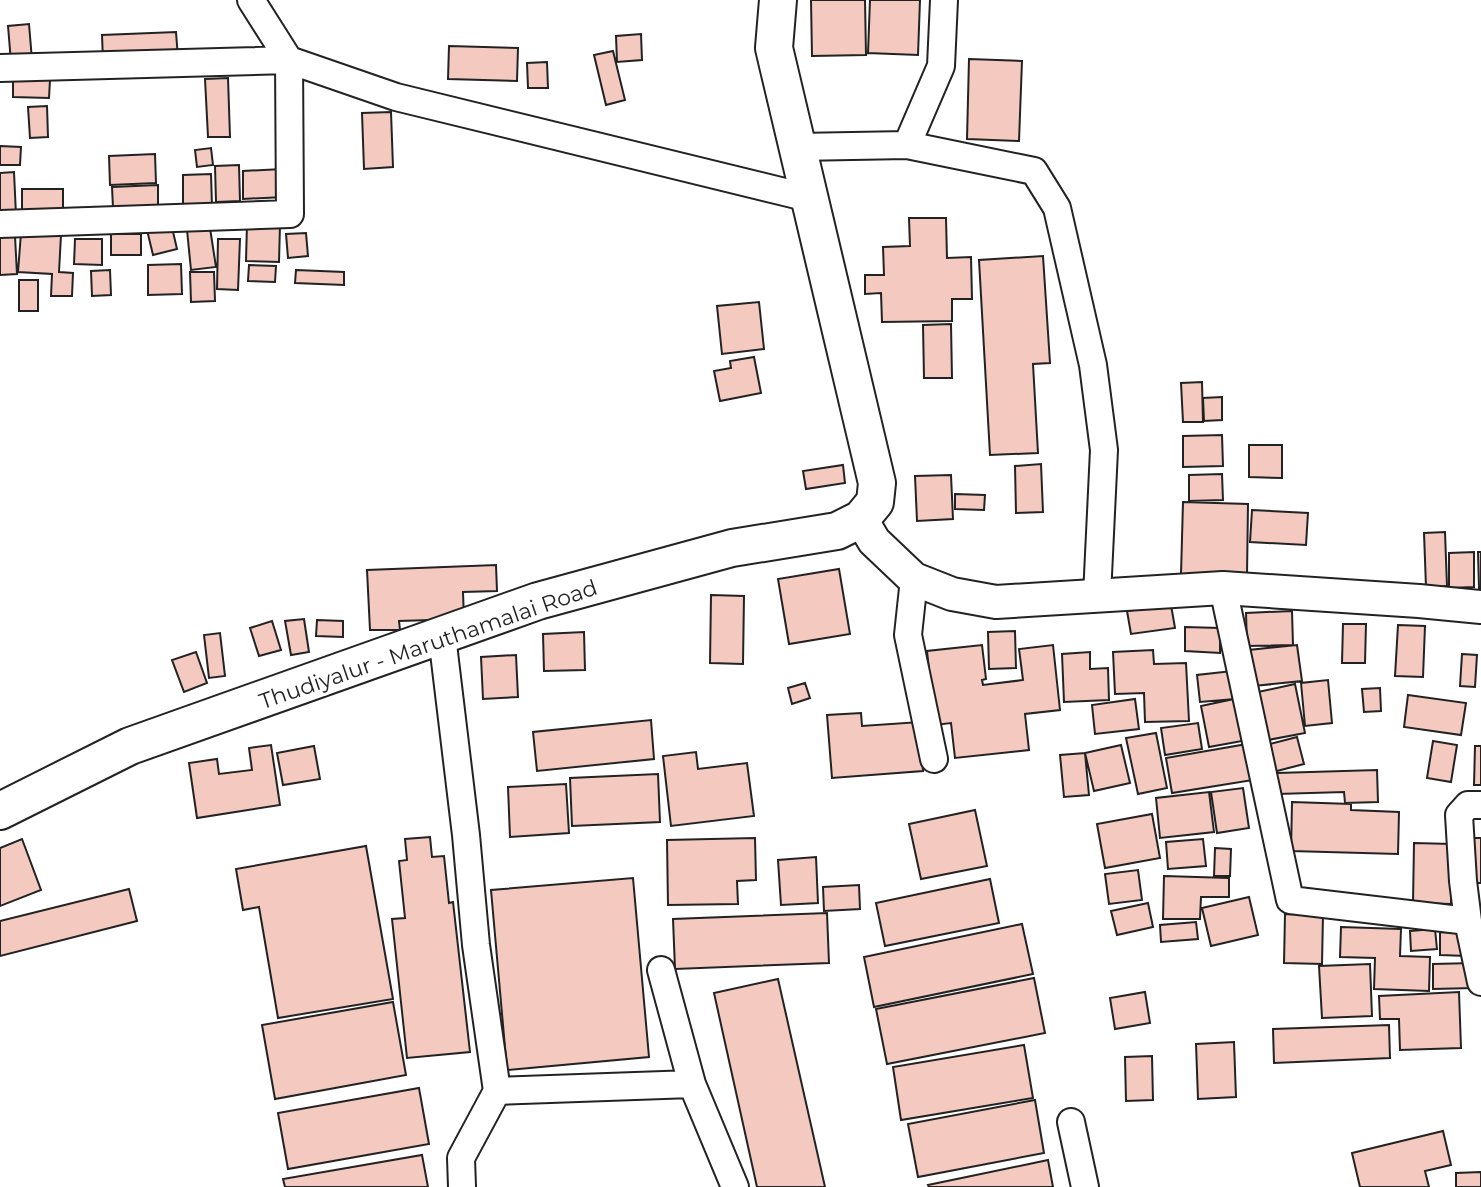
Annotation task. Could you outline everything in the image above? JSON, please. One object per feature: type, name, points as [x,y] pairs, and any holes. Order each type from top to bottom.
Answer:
[{"type":"main road","points":[[778,0],[774,48],[877,483],[875,502],[861,519]]},
{"type":"main road","name":"Thudiyalur - Maruthamalai Road","points":[[0,811],[130,746],[538,601],[732,548],[837,531],[861,519]]},
{"type":"street","points":[[0,224],[290,214],[289,60],[251,0]]},
{"type":"street","points":[[907,145],[941,66],[944,0]]},
{"type":"street","points":[[0,68],[289,60],[396,97],[809,198]]},
{"type":"street","points":[[797,147],[907,145],[1034,171],[1057,208],[1093,365],[1104,450],[1097,596]]},
{"type":"street","points":[[861,519],[874,541],[914,579],[952,594],[996,602],[1223,588],[1481,607]]},
{"type":"street","points":[[914,579],[908,635],[934,759]]},
{"type":"street","points":[[1223,588],[1290,900],[1468,921]]},
{"type":"street","points":[[442,636],[476,945],[497,1091],[461,1158],[462,1187]]},
{"type":"street","points":[[1481,805],[1468,805],[1459,815],[1468,921],[1481,982]]},
{"type":"street","points":[[661,970],[692,1084],[735,1187]]},
{"type":"street","points":[[497,1091],[692,1084]]},
{"type":"street","points":[[1071,1122],[1085,1187]]},
{"type":"building","points":[[811,0],[865,0],[866,55],[812,56]]},
{"type":"building","points":[[870,0],[920,0],[918,55],[868,53]]},
{"type":"building","points":[[29,24],[32,60],[11,62],[8,26]]},
{"type":"building","points":[[176,32],[178,58],[103,61],[102,35]]},
{"type":"building","points":[[641,34],[642,60],[617,62],[616,36]]},
{"type":"building","points":[[449,46],[518,48],[517,81],[448,79]]},
{"type":"building","points":[[613,51],[625,100],[606,105],[594,55]]},
{"type":"building","points":[[969,59],[1022,61],[1019,141],[967,139]]},
{"type":"building","points":[[547,62],[548,88],[528,88],[527,63]]},
{"type":"building","points":[[228,78],[230,137],[208,137],[205,79]]},
{"type":"building","points":[[13,79],[50,80],[49,98],[13,97]]},
{"type":"building","points":[[47,106],[48,137],[30,138],[28,107]]},
{"type":"building","points":[[391,112],[393,167],[364,169],[362,113]]},
{"type":"building","points":[[0,146],[21,147],[20,165],[0,165]]},
{"type":"building","points":[[211,148],[213,165],[197,167],[195,150]]},
{"type":"building","points":[[155,154],[156,183],[110,185],[109,156]]},
{"type":"building","points":[[239,165],[240,201],[216,202],[215,166]]},
{"type":"building","points":[[282,169],[284,197],[243,199],[243,171]]},
{"type":"building","points":[[14,172],[16,215],[0,216],[0,173]]},
{"type":"building","points":[[211,174],[212,206],[183,206],[183,175]]},
{"type":"building","points":[[158,185],[158,207],[113,208],[112,187]]},
{"type":"building","points":[[22,189],[63,189],[63,218],[22,218]]},
{"type":"building","points":[[909,218],[946,218],[947,258],[971,257],[972,299],[952,299],[952,321],[882,322],[881,293],[865,294],[865,275],[884,275],[883,247],[910,246]]},
{"type":"building","points":[[171,223],[177,249],[153,255],[147,230]]},
{"type":"building","points":[[247,224],[280,225],[279,262],[246,261]]},
{"type":"building","points":[[210,228],[216,267],[191,270],[187,230]]},
{"type":"building","points":[[21,233],[61,235],[59,272],[73,273],[72,296],[51,296],[52,274],[18,272]]},
{"type":"building","points":[[306,233],[308,256],[288,258],[286,234]]},
{"type":"building","points":[[111,234],[141,234],[141,255],[111,255]]},
{"type":"building","points":[[15,236],[17,274],[0,275],[0,237]]},
{"type":"building","points":[[75,239],[102,239],[102,265],[74,264]]},
{"type":"building","points":[[218,239],[240,239],[238,290],[217,289]]},
{"type":"building","points":[[1043,256],[1050,363],[1033,364],[1038,453],[990,455],[979,260]]},
{"type":"building","points":[[181,264],[182,294],[148,295],[148,265]]},
{"type":"building","points":[[249,265],[276,266],[275,282],[248,281]]},
{"type":"building","points":[[110,270],[111,295],[92,296],[91,271]]},
{"type":"building","points":[[296,270],[344,272],[344,285],[295,283]]},
{"type":"building","points":[[190,272],[214,272],[215,301],[191,302]]},
{"type":"building","points":[[19,280],[38,280],[38,311],[19,311]]},
{"type":"building","points":[[759,302],[764,349],[722,354],[717,306]]},
{"type":"building","points":[[951,324],[952,378],[924,378],[923,325]]},
{"type":"building","points":[[754,357],[761,393],[720,401],[714,371],[731,368],[730,361]]},
{"type":"building","points":[[1202,382],[1203,422],[1183,422],[1181,383]]},
{"type":"building","points":[[1222,397],[1222,420],[1204,421],[1203,398]]},
{"type":"building","points":[[1222,435],[1223,466],[1183,467],[1183,436]]},
{"type":"building","points":[[1249,445],[1282,445],[1282,478],[1249,477]]},
{"type":"building","points":[[1041,464],[1043,512],[1016,513],[1015,466]]},
{"type":"building","points":[[843,465],[845,483],[806,489],[803,471]]},
{"type":"building","points":[[1222,474],[1223,500],[1189,501],[1189,475]]},
{"type":"building","points":[[951,475],[953,519],[917,521],[915,476]]},
{"type":"building","points":[[955,494],[985,495],[984,510],[955,509]]},
{"type":"building","points":[[1183,502],[1248,504],[1247,576],[1181,574]]},
{"type":"building","points":[[1252,510],[1308,513],[1306,545],[1250,542]]},
{"type":"building","points":[[1445,532],[1447,586],[1426,587],[1424,533]]},
{"type":"building","points":[[1474,552],[1474,587],[1449,588],[1449,553]]},
{"type":"building","points":[[1478,552],[1481,552],[1481,588],[1479,588]]},
{"type":"building","points":[[496,565],[497,591],[463,592],[464,619],[399,621],[400,630],[370,630],[367,570]]},
{"type":"building","points":[[839,569],[850,634],[789,644],[778,579]]},
{"type":"building","points":[[711,595],[744,596],[743,664],[710,663]]},
{"type":"building","points":[[1171,605],[1175,628],[1131,634],[1127,611]]},
{"type":"building","points":[[1292,611],[1293,645],[1247,646],[1246,613]]},
{"type":"building","points":[[304,619],[309,652],[291,655],[285,621]]},
{"type":"building","points":[[317,620],[343,621],[343,637],[316,636]]},
{"type":"building","points":[[272,621],[281,650],[259,656],[250,628]]},
{"type":"building","points":[[1343,624],[1366,624],[1365,663],[1342,663]]},
{"type":"building","points":[[1398,625],[1425,626],[1423,677],[1395,676]]},
{"type":"building","points":[[1185,627],[1220,628],[1220,653],[1185,651]]},
{"type":"building","points":[[1015,631],[1016,668],[989,669],[988,632]]},
{"type":"building","points":[[584,632],[585,670],[544,671],[543,634]]},
{"type":"building","points":[[220,633],[225,676],[209,678],[204,635]]},
{"type":"building","points":[[982,645],[986,679],[982,680],[983,685],[1023,680],[1019,649],[1053,645],[1060,710],[1025,714],[1029,750],[955,758],[951,723],[935,725],[927,651]]},
{"type":"building","points":[[1297,645],[1302,681],[1254,686],[1249,650]]},
{"type":"building","points":[[1153,650],[1154,664],[1186,663],[1189,721],[1145,722],[1144,693],[1115,694],[1113,652]]},
{"type":"building","points":[[196,652],[207,683],[184,692],[172,660]]},
{"type":"building","points":[[1090,652],[1090,669],[1108,668],[1109,700],[1064,702],[1062,654]]},
{"type":"building","points":[[1462,654],[1477,655],[1475,687],[1460,686]]},
{"type":"building","points":[[516,655],[518,697],[483,699],[481,657]]},
{"type":"building","points":[[1232,671],[1235,699],[1200,702],[1197,675]]},
{"type":"building","points":[[1328,680],[1332,723],[1305,726],[1301,683]]},
{"type":"building","points":[[805,683],[810,698],[792,704],[788,688]]},
{"type":"building","points":[[1295,684],[1305,733],[1268,740],[1258,692]]},
{"type":"building","points":[[1380,688],[1381,711],[1364,712],[1362,689]]},
{"type":"building","points":[[1408,695],[1466,703],[1461,735],[1404,727]]},
{"type":"building","points":[[1135,699],[1139,729],[1095,734],[1092,705]]},
{"type":"building","points":[[1234,699],[1242,741],[1209,747],[1201,706]]},
{"type":"building","points":[[861,713],[862,726],[920,722],[923,771],[832,778],[827,715]]},
{"type":"building","points":[[651,720],[654,759],[537,771],[533,732]]},
{"type":"building","points":[[1198,723],[1202,749],[1165,755],[1161,728]]},
{"type":"building","points":[[1156,733],[1167,788],[1138,794],[1126,738]]},
{"type":"building","points":[[1297,737],[1304,764],[1273,772],[1266,745]]},
{"type":"building","points":[[1433,741],[1457,745],[1451,782],[1427,778]]},
{"type":"building","points":[[1247,744],[1253,780],[1172,793],[1166,758]]},
{"type":"building","points":[[271,745],[280,805],[197,818],[189,763],[217,759],[219,774],[252,770],[249,748]]},
{"type":"building","points":[[1121,745],[1130,783],[1094,791],[1085,753]]},
{"type":"building","points":[[314,746],[320,779],[283,785],[277,753]]},
{"type":"building","points":[[1475,746],[1481,746],[1481,785],[1474,785]]},
{"type":"building","points":[[696,752],[698,769],[747,763],[754,816],[671,826],[663,756]]},
{"type":"building","points":[[1085,753],[1089,795],[1064,797],[1060,755]]},
{"type":"building","points":[[1377,770],[1378,802],[1345,803],[1344,792],[1277,794],[1277,773]]},
{"type":"building","points":[[658,774],[660,822],[572,826],[570,778]]},
{"type":"building","points":[[566,784],[569,833],[510,837],[508,787]]},
{"type":"building","points":[[1243,788],[1249,828],[1217,833],[1211,792]]},
{"type":"building","points":[[1209,792],[1214,832],[1160,838],[1156,798]]},
{"type":"building","points":[[1292,802],[1351,804],[1351,810],[1399,812],[1398,854],[1291,851]]},
{"type":"building","points":[[975,810],[987,866],[921,879],[909,824]]},
{"type":"building","points":[[1152,814],[1160,858],[1105,868],[1097,824]]},
{"type":"building","points":[[430,837],[432,857],[444,856],[449,903],[453,902],[470,1052],[407,1058],[392,919],[405,918],[399,861],[407,860],[405,839]]},
{"type":"building","points":[[755,838],[756,880],[737,881],[738,904],[668,905],[667,840]]},
{"type":"building","points":[[1467,838],[1481,838],[1481,883],[1469,883]]},
{"type":"building","points":[[22,839],[41,890],[0,906],[0,848]]},
{"type":"building","points":[[1203,839],[1206,866],[1168,869],[1166,842]]},
{"type":"building","points":[[1414,843],[1452,844],[1451,904],[1413,903]]},
{"type":"building","points":[[366,846],[393,999],[278,1018],[259,907],[243,910],[236,869]]},
{"type":"building","points":[[1215,848],[1231,849],[1230,876],[1214,876]]},
{"type":"building","points":[[816,857],[818,903],[781,905],[778,860]]},
{"type":"building","points":[[1138,870],[1142,900],[1109,904],[1105,874]]},
{"type":"building","points":[[1164,876],[1229,878],[1229,897],[1201,897],[1200,919],[1163,919]]},
{"type":"building","points":[[633,878],[649,1057],[507,1070],[491,890]]},
{"type":"building","points":[[990,879],[999,923],[885,946],[876,903]]},
{"type":"building","points":[[859,885],[860,909],[824,911],[823,887]]},
{"type":"building","points":[[129,889],[137,921],[0,956],[0,921]]},
{"type":"building","points":[[1249,897],[1258,935],[1211,946],[1202,908]]},
{"type":"building","points":[[1148,903],[1153,927],[1117,935],[1111,911]]},
{"type":"building","points":[[827,913],[829,963],[675,969],[673,919]]},
{"type":"building","points":[[1285,914],[1323,915],[1322,964],[1284,963]]},
{"type":"building","points":[[1196,922],[1198,939],[1161,942],[1160,925]]},
{"type":"building","points":[[1022,924],[1033,974],[874,1007],[864,957]]},
{"type":"building","points":[[1341,927],[1401,929],[1400,956],[1430,957],[1429,991],[1374,989],[1375,958],[1340,957]]},
{"type":"building","points":[[1435,929],[1437,949],[1411,951],[1410,931]]},
{"type":"building","points":[[1440,932],[1467,933],[1467,956],[1440,955]]},
{"type":"building","points":[[1474,963],[1474,988],[1433,989],[1433,964]]},
{"type":"building","points":[[1370,964],[1372,1016],[1322,1018],[1319,966]]},
{"type":"building","points":[[1034,978],[1045,1033],[887,1064],[876,1009]]},
{"type":"building","points":[[778,979],[825,1187],[757,1187],[714,993]]},
{"type":"building","points":[[1145,992],[1150,1023],[1115,1029],[1110,998]]},
{"type":"building","points":[[1459,992],[1461,1048],[1400,1050],[1399,1019],[1380,1019],[1379,996]]},
{"type":"building","points":[[393,1002],[406,1075],[275,1099],[262,1025]]},
{"type":"building","points":[[1389,1025],[1390,1058],[1274,1063],[1273,1029]]},
{"type":"building","points":[[1234,1042],[1236,1097],[1198,1099],[1196,1044]]},
{"type":"building","points":[[1024,1045],[1033,1098],[901,1120],[893,1067]]},
{"type":"building","points":[[1152,1056],[1153,1100],[1126,1101],[1125,1057]]},
{"type":"building","points":[[419,1088],[429,1144],[288,1169],[278,1113]]},
{"type":"building","points":[[1035,1100],[1044,1153],[918,1177],[908,1124]]},
{"type":"building","points":[[1443,1131],[1451,1165],[1425,1171],[1429,1187],[1360,1187],[1352,1153]]},
{"type":"building","points":[[422,1155],[428,1187],[285,1187],[283,1179]]},
{"type":"building","points":[[1048,1160],[1053,1187],[928,1185]]},
{"type":"building","points":[[1481,1172],[1481,1187],[1456,1187],[1456,1173]]}]
